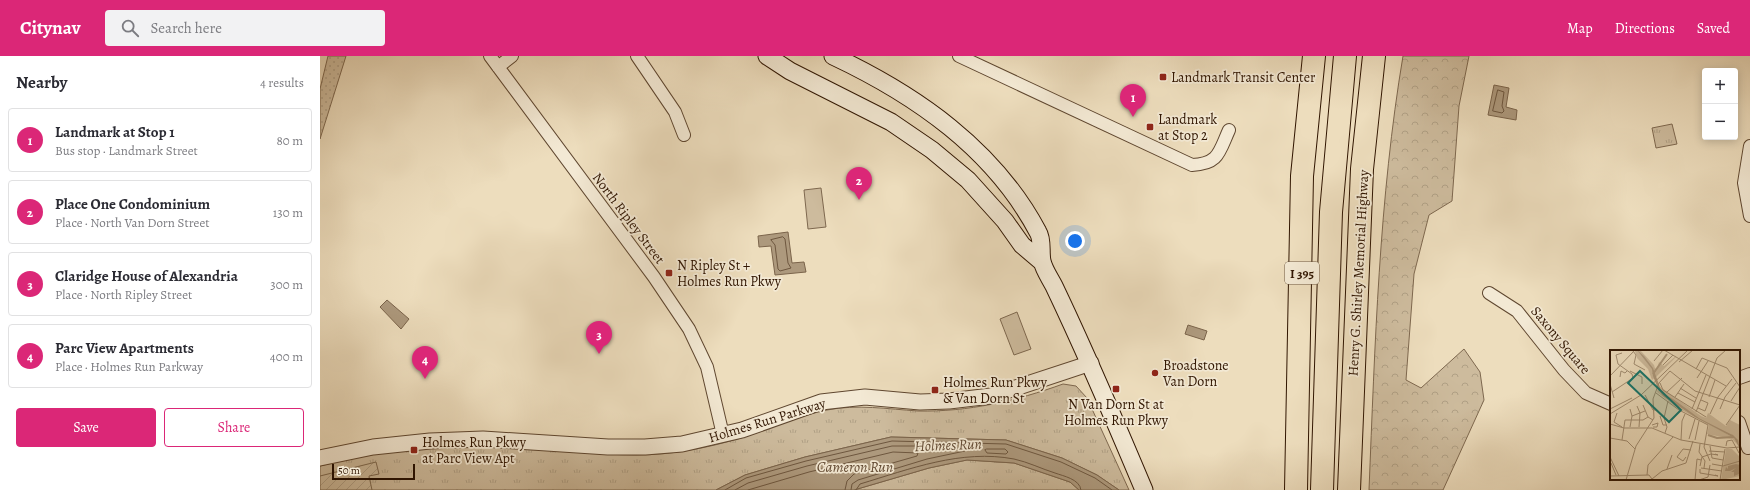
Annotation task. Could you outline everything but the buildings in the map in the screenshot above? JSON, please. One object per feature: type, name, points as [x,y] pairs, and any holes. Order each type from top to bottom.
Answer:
[{"type":"highway","name":"I 395","points":[[1296,490],[1302,275],[1302,176],[1314,56]]},
{"type":"highway","points":[[1322,490],[1330,212],[1345,56]]},
{"type":"highway","name":"Henry G. Shirley Memorial Highway","points":[[1349,490],[1362,169],[1374,56]]},
{"type":"main road","points":[[833,56],[902,93],[930,111],[968,142],[1000,176],[1032,221],[1039,234],[1042,262],[1091,363],[1144,490]]},
{"type":"main road","points":[[771,57],[790,71],[892,122],[932,150],[968,180],[1005,220],[1022,245],[1042,262]]},
{"type":"street","points":[[493,59],[512,56]]},
{"type":"street","points":[[637,56],[675,112],[684,135]]},
{"type":"street","points":[[959,56],[1192,165],[1206,164],[1219,154],[1229,130]]},
{"type":"street","name":"North Ripley Street","points":[[493,59],[654,278],[689,329],[706,367],[723,435]]},
{"type":"street","points":[[1750,146],[1744,183],[1750,216]]},
{"type":"street","name":"Saxony Square","points":[[1489,293],[1517,311],[1564,370],[1586,393],[1610,404]]},
{"type":"street","name":"Holmes Run Parkway","points":[[320,458],[367,448],[430,441],[483,439],[630,447],[682,444],[723,435],[821,402],[865,397],[920,402],[949,401],[991,396],[1091,363]]},
{"type":"street","points":[[1740,378],[1750,374]]},
{"type":"street","points":[[1740,425],[1748,448]]},
{"type":"green space","points":[[328,56],[346,56],[320,139],[320,89]]},
{"type":"green space","points":[[1403,56],[1469,56],[1459,106],[1452,201],[1429,215],[1414,274],[1406,380],[1421,388],[1464,349],[1480,372],[1484,400],[1443,490],[1369,490],[1376,327],[1383,218],[1388,164]]},
{"type":"green space","points":[[1672,124],[1677,144],[1656,148],[1652,128]]},
{"type":"green space","points":[[821,188],[826,227],[808,229],[804,190]]},
{"type":"green space","points":[[1017,312],[1031,349],[1014,355],[1000,319]]},
{"type":"green space","points":[[1063,384],[1076,386],[1087,398],[1129,490],[1119,490],[1097,475],[1062,458],[1006,440],[891,437],[805,457],[745,475],[716,490],[320,490],[320,466],[395,451],[446,446],[498,445],[608,454],[663,454],[728,442],[805,416],[838,408],[861,407],[918,411],[955,410],[1028,396]]},
{"type":"green space","points":[[967,460],[1014,463],[1070,482],[1079,490],[854,490],[929,468]]},
{"type":"green space","points":[[376,462],[379,474],[369,476],[372,490],[320,490],[320,476]]},
{"type":"water","points":[[1494,85],[1509,88],[1506,107],[1517,110],[1516,120],[1488,115]]},
{"type":"water","points":[[788,232],[792,263],[804,262],[806,272],[775,275],[771,246],[759,247],[758,236]]},
{"type":"water","points":[[387,300],[409,319],[401,329],[380,307]]},
{"type":"water","points":[[1188,325],[1207,331],[1204,340],[1185,334]]},
{"type":"water","name":"Cameron Run","points":[[891,437],[1006,440],[1062,458],[1097,475],[1119,490],[1079,490],[1070,482],[1014,463],[967,460],[929,468],[854,490],[716,490],[745,475],[805,457]]},
{"type":"place","name":"Landmark Transit Center","points":[[1163,77]]},
{"type":"place","name":"Landmark at Stop 1","points":[[1133,117]]},
{"type":"place","name":"Landmark at Stop 2","points":[[1150,127]]},
{"type":"place","name":"Place One Condominium","points":[[859,200]]},
{"type":"place","name":"N Ripley St + Holmes Run Pkwy","points":[[669,273]]},
{"type":"place","name":"Claridge House of Alexandria","points":[[599,354]]},
{"type":"place","name":"Broadstone Van Dorn","points":[[1155,373]]},
{"type":"place","name":"Parc View Apartments","points":[[425,379]]},
{"type":"place","name":"N Van Dorn St at Holmes Run Pkwy","points":[[1116,389]]},
{"type":"place","name":"Holmes Run Pkwy & Van Dorn St","points":[[935,390]]},
{"type":"place","name":"Holmes Run Pkwy at Parc View Apt","points":[[414,450]]},
{"type":"water label","name":"Holmes Run","points":[[948,445]]}]
